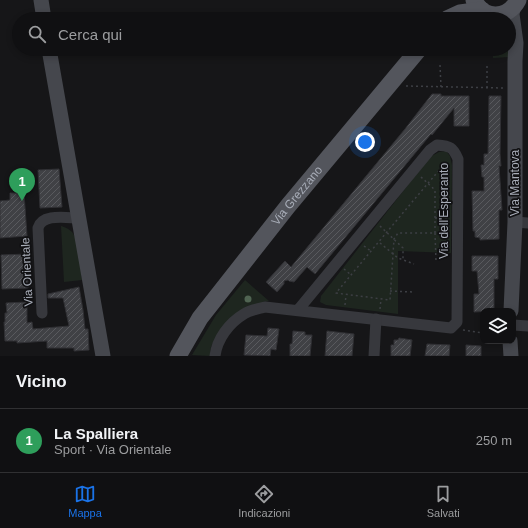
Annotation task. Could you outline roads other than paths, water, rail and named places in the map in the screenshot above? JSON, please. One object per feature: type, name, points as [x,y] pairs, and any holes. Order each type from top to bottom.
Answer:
[{"type":"main road","points":[[451,12],[460,0]]},
{"type":"main road","points":[[507,12],[517,3]]},
{"type":"main road","points":[[473,12],[486,11]]},
{"type":"main road","name":"Via Grezzano","points":[[180,353],[200,318],[283,212],[413,56]]},
{"type":"street","points":[[40,0],[43,12]]},
{"type":"street","points":[[50,56],[103,356]]},
{"type":"street","name":"Via Mantova","points":[[511,308],[521,222],[515,56]]},
{"type":"street","name":"Via dell'Esperanto","points":[[298,310],[430,150],[437,145],[447,146],[454,150],[458,159],[457,322],[451,328],[378,319]]},
{"type":"street","name":"Via Orientale","points":[[42,313],[39,223],[50,218],[79,218]]},
{"type":"street","points":[[215,356],[216,345],[233,322],[245,313],[265,306],[378,319],[374,356]]},
{"type":"street","points":[[516,325],[528,326]]},
{"type":"street","points":[[510,344],[511,356]]},
{"type":"place","name":"La Spalliera","points":[[22,201]]}]
